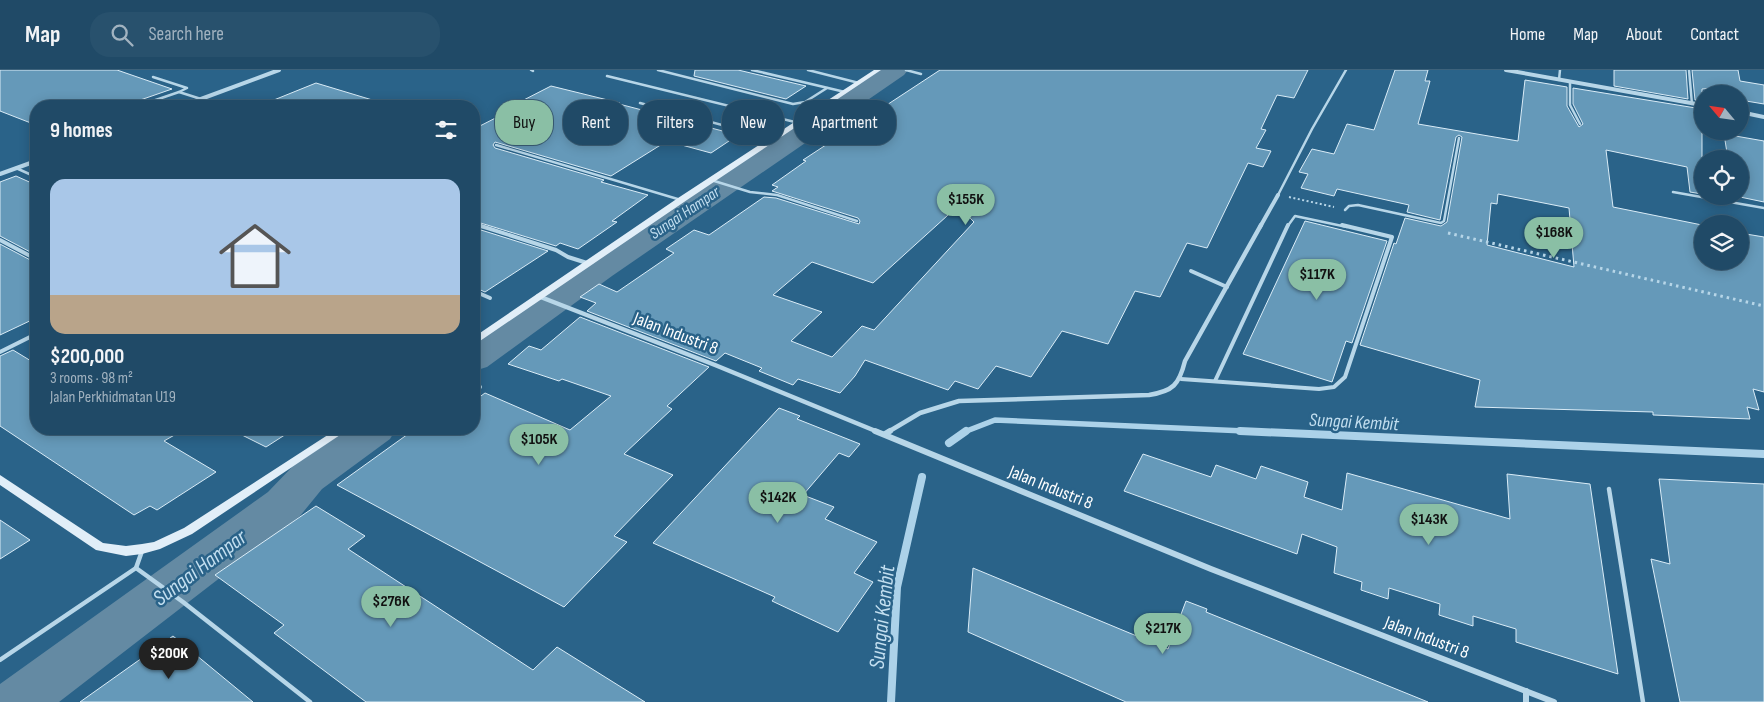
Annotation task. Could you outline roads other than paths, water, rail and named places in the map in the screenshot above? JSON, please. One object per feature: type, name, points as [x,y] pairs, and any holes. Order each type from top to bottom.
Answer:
[{"type":"street","points":[[201,99],[280,70]]},
{"type":"street","points":[[833,100],[878,70]]},
{"type":"street","points":[[1506,70],[1692,104]]},
{"type":"street","points":[[1749,114],[1764,116]]},
{"type":"street","points":[[480,337],[540,297],[586,263],[765,145]]},
{"type":"street","points":[[0,174],[30,163]]},
{"type":"street","points":[[885,434],[917,413],[937,405],[959,401],[1150,395],[1170,390],[1178,385],[1185,361],[1278,195]]},
{"type":"street","name":"Jalan Industri 8","points":[[540,297],[733,371],[1321,613],[1554,702]]},
{"type":"street","points":[[0,479],[100,547],[126,552],[156,546],[188,532],[335,435]]},
{"type":"street","points":[[1526,691],[1526,702]]},
{"type":"lane","points":[[658,70],[793,104],[805,102],[827,88]]},
{"type":"lane","points":[[752,70],[845,92]]},
{"type":"lane","points":[[808,70],[858,83]]},
{"type":"lane","points":[[906,70],[921,74]]},
{"type":"lane","points":[[1278,195],[1312,128],[1346,70]]},
{"type":"lane","points":[[1559,80],[1560,70]]},
{"type":"lane","points":[[1689,70],[1692,104]]},
{"type":"lane","points":[[607,76],[794,122]]},
{"type":"lane","points":[[153,77],[187,88],[156,100]]},
{"type":"lane","points":[[1570,82],[1570,106],[1580,124]]},
{"type":"lane","points":[[179,92],[201,99]]},
{"type":"lane","points":[[1344,210],[1349,206],[1358,205],[1441,223],[1444,221],[1459,138]]},
{"type":"lane","points":[[496,145],[681,200]]},
{"type":"lane","points":[[16,168],[30,174]]},
{"type":"lane","points":[[713,181],[750,192],[777,195],[857,221]]},
{"type":"lane","points":[[1673,192],[1764,208]]},
{"type":"lane","points":[[1181,379],[1215,382],[1318,389],[1334,387],[1345,377],[1392,237],[1306,216],[1295,216],[1290,221],[1215,382]]},
{"type":"lane","points":[[1427,228],[1428,221]]},
{"type":"lane","points":[[480,226],[551,248],[568,257],[586,263]]},
{"type":"lane","points":[[0,240],[30,256]]},
{"type":"lane","points":[[1191,271],[1227,288]]},
{"type":"lane","points":[[480,294],[490,298]]},
{"type":"lane","points":[[0,352],[30,337]]},
{"type":"lane","points":[[1610,489],[1643,702]]},
{"type":"lane","points":[[0,660],[136,568],[142,549]]},
{"type":"lane","points":[[136,568],[183,602],[310,702]]},
{"type":"waterway","name":"Sungai Hampar","points":[[480,355],[600,269],[896,70]]},
{"type":"waterway","name":"Sungai Kembit","points":[[965,432],[995,420],[1268,432]]},
{"type":"waterway","name":"Sungai Kembit","points":[[1240,431],[1764,454]]},
{"type":"waterway","name":"Sungai Kembit","points":[[949,443],[965,432]]},
{"type":"waterway","name":"Sungai Hampar","points":[[18,702],[284,504],[307,478],[368,435]]},
{"type":"waterway","name":"Sungai Kembit","points":[[891,702],[897,587],[922,477]]}]
